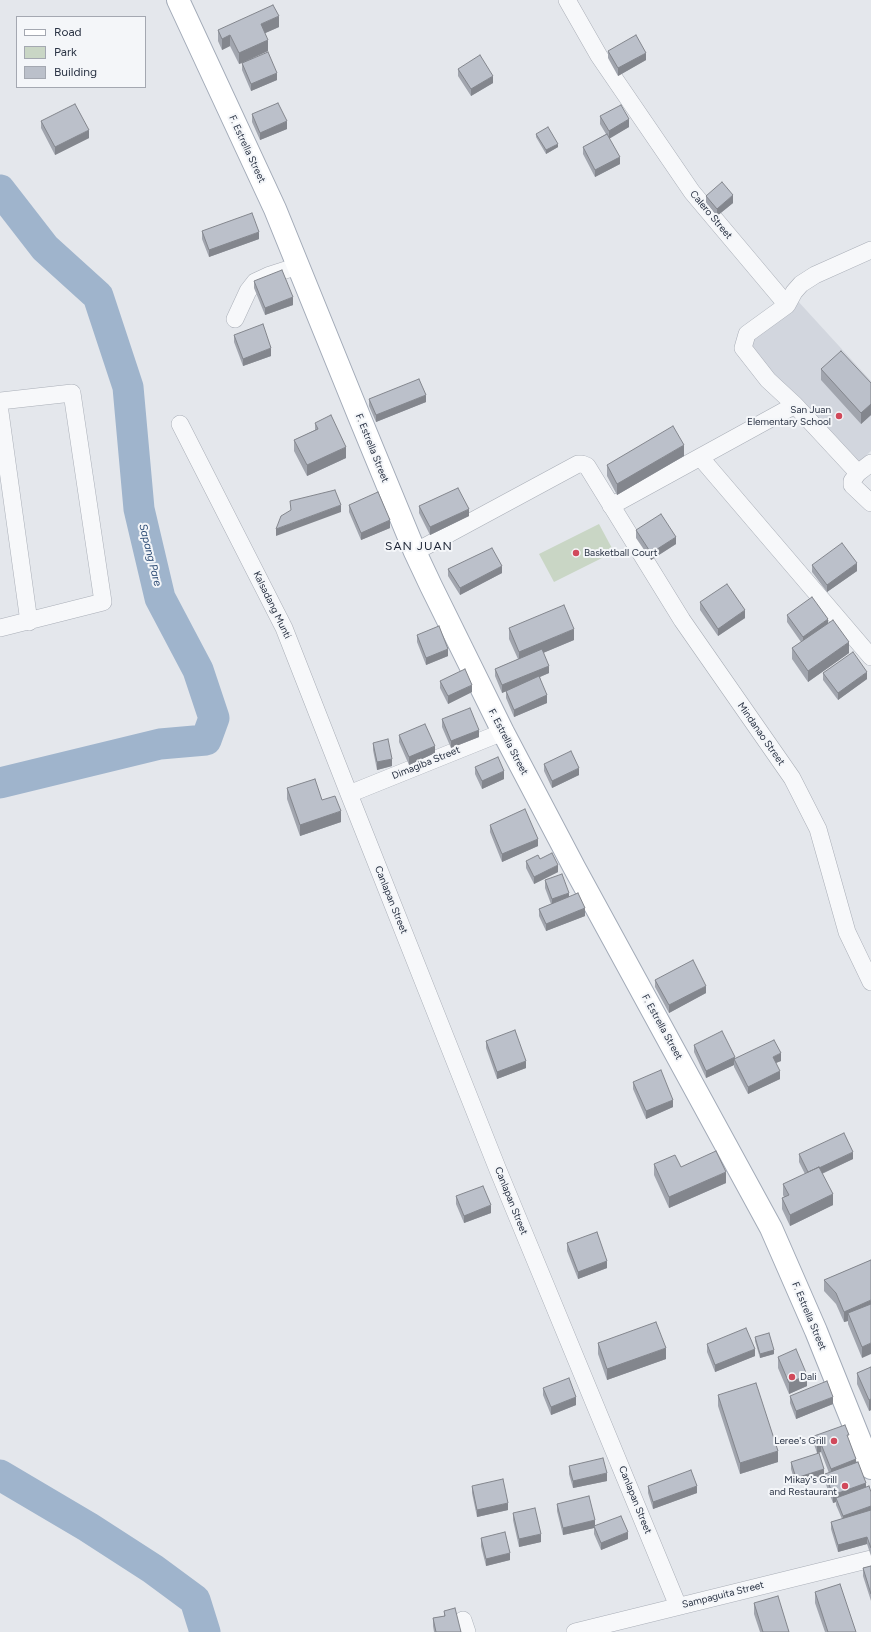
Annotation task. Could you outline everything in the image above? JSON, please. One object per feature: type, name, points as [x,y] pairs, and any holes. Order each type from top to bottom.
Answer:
[{"type":"main road","name":"F. Estrella Street","points":[[178,0],[275,209],[415,552],[503,732],[574,867],[771,1228],[816,1331],[871,1468]]},
{"type":"street","name":"Calero Street","points":[[567,0],[599,56],[692,192],[787,305]]},
{"type":"street","points":[[871,250],[815,275],[801,284],[794,292],[787,305],[747,334],[743,348],[768,380],[865,468],[852,481],[852,485],[871,502]]},
{"type":"street","points":[[235,318],[248,291],[255,282],[270,275],[298,266]]},
{"type":"street","points":[[0,401],[72,393],[103,602],[29,622],[0,628]]},
{"type":"street","points":[[611,506],[794,405]]},
{"type":"street","points":[[0,412],[29,622]]},
{"type":"street","name":"Kalsadang Munti","points":[[180,424],[284,628],[348,794]]},
{"type":"street","points":[[700,457],[871,657]]},
{"type":"street","name":"Mindanao Street","points":[[415,552],[578,464],[587,466],[682,620],[792,778],[818,829],[847,932],[871,982]]},
{"type":"street","name":"Dimagiba Street","points":[[348,794],[503,732]]},
{"type":"street","name":"Canlapan Street","points":[[348,794],[508,1195],[678,1606]]},
{"type":"street","name":"Sampaguita Street","points":[[576,1632],[871,1559]]},
{"type":"shaded area","name":"San Juan Elementary School","points":[[796,299],[871,381],[871,451],[850,470],[748,344]]},
{"type":"green space","name":"Basketball Court","points":[[599,524],[614,552],[554,582],[539,554]]},
{"type":"building","points":[[273,5],[279,16],[261,24],[268,40],[239,53],[230,35],[222,39],[218,30]]},
{"type":"building","points":[[636,35],[646,53],[618,68],[608,51]]},
{"type":"building","points":[[268,52],[277,73],[251,84],[242,63]]},
{"type":"building","points":[[480,55],[493,76],[471,89],[458,69]]},
{"type":"building","points":[[278,103],[287,121],[260,133],[252,114]]},
{"type":"building","points":[[75,104],[89,130],[55,147],[41,121]]},
{"type":"building","points":[[621,105],[629,119],[609,131],[600,116]]},
{"type":"building","points":[[548,127],[558,144],[546,150],[536,134]]},
{"type":"building","points":[[607,134],[620,157],[595,170],[583,147]]},
{"type":"building","points":[[722,182],[733,195],[717,209],[706,196]]},
{"type":"building","points":[[252,213],[259,232],[209,250],[202,231]]},
{"type":"building","points":[[282,270],[293,297],[265,308],[254,281]]},
{"type":"building","points":[[263,324],[271,348],[243,359],[234,335]]},
{"type":"building","points":[[841,351],[871,383],[871,404],[861,413],[821,369]]},
{"type":"building","points":[[419,379],[426,395],[376,415],[369,399]]},
{"type":"building","points":[[331,415],[346,447],[307,465],[294,440],[318,429],[315,423]]},
{"type":"building","points":[[673,426],[684,445],[617,484],[607,465]]},
{"type":"building","points":[[458,488],[469,509],[430,527],[419,506]]},
{"type":"building","points":[[335,490],[341,505],[276,529],[281,516],[291,510],[290,501]]},
{"type":"building","points":[[378,492],[390,520],[361,533],[349,505]]},
{"type":"building","points":[[661,514],[676,537],[651,553],[636,530]]},
{"type":"building","points":[[842,543],[857,563],[827,585],[812,565]]},
{"type":"building","points":[[492,548],[502,566],[460,588],[448,569]]},
{"type":"building","points":[[727,584],[745,610],[718,629],[700,602]]},
{"type":"building","points":[[812,597],[828,619],[803,637],[787,615]]},
{"type":"building","points":[[564,605],[574,629],[519,652],[509,628]]},
{"type":"building","points":[[833,620],[849,642],[808,671],[792,648]]},
{"type":"building","points":[[439,626],[448,649],[426,658],[417,635]]},
{"type":"building","points":[[542,649],[549,666],[502,685],[495,669]]},
{"type":"building","points":[[853,652],[867,672],[838,693],[823,673]]},
{"type":"building","points":[[465,669],[472,685],[448,696],[440,681]]},
{"type":"building","points":[[539,676],[547,695],[514,710],[506,691]]},
{"type":"building","points":[[470,708],[479,730],[451,741],[442,719]]},
{"type":"building","points":[[425,724],[435,746],[409,757],[399,735]]},
{"type":"building","points":[[388,739],[392,759],[377,762],[373,743]]},
{"type":"building","points":[[571,751],[579,768],[552,781],[544,764]]},
{"type":"building","points":[[498,757],[504,771],[482,781],[475,767]]},
{"type":"building","points":[[315,779],[322,800],[335,796],[341,811],[300,825],[287,788]]},
{"type":"building","points":[[525,809],[538,839],[502,854],[490,825]]},
{"type":"building","points":[[552,853],[558,865],[534,877],[526,861],[538,855],[540,859]]},
{"type":"building","points":[[562,874],[569,893],[552,899],[545,880]]},
{"type":"building","points":[[578,893],[585,908],[546,924],[539,909]]},
{"type":"building","points":[[693,960],[706,986],[669,1005],[655,980]]},
{"type":"building","points":[[515,1030],[526,1061],[497,1072],[486,1041]]},
{"type":"building","points":[[722,1031],[735,1057],[706,1071],[694,1045]]},
{"type":"building","points":[[774,1040],[781,1053],[773,1057],[780,1071],[748,1087],[734,1059]]},
{"type":"building","points":[[661,1070],[673,1100],[646,1111],[633,1082]]},
{"type":"building","points":[[844,1133],[853,1152],[808,1172],[799,1154]]},
{"type":"building","points":[[716,1151],[726,1172],[669,1197],[654,1164],[675,1155],[681,1167]]},
{"type":"building","points":[[819,1167],[833,1194],[790,1215],[782,1198],[789,1195],[783,1184]]},
{"type":"building","points":[[483,1186],[491,1205],[464,1216],[456,1196]]},
{"type":"building","points":[[597,1232],[607,1261],[578,1272],[567,1243]]},
{"type":"building","points":[[871,1260],[871,1300],[844,1312],[836,1293],[824,1280]]},
{"type":"building","points":[[871,1304],[871,1343],[862,1347],[848,1313]]},
{"type":"building","points":[[656,1322],[666,1348],[607,1369],[598,1343]]},
{"type":"building","points":[[746,1328],[755,1349],[715,1365],[707,1344]]},
{"type":"building","points":[[769,1333],[774,1350],[760,1354],[755,1337]]},
{"type":"building","points":[[796,1349],[807,1375],[789,1383],[778,1357]]},
{"type":"building","points":[[871,1367],[871,1399],[869,1400],[857,1373]]},
{"type":"building","points":[[569,1378],[576,1397],[551,1407],[543,1388]]},
{"type":"building","points":[[827,1381],[833,1397],[796,1411],[790,1396]]},
{"type":"building","points":[[756,1383],[778,1451],[740,1463],[718,1395]]},
{"type":"building","points":[[845,1425],[856,1459],[831,1469],[821,1444],[817,1445],[814,1436]]},
{"type":"building","points":[[819,1453],[824,1469],[796,1478],[791,1462]]},
{"type":"building","points":[[603,1458],[607,1473],[573,1481],[569,1466]]},
{"type":"building","name":"Mikay's Grill and Restaurant","points":[[858,1462],[866,1483],[833,1495],[825,1474]]},
{"type":"building","points":[[691,1470],[697,1486],[653,1502],[648,1486]]},
{"type":"building","points":[[503,1479],[508,1503],[477,1510],[472,1486]]},
{"type":"building","points":[[869,1486],[871,1492],[871,1506],[843,1516],[836,1498]]},
{"type":"building","points":[[589,1496],[595,1520],[563,1528],[557,1504]]},
{"type":"building","points":[[535,1508],[541,1534],[519,1539],[513,1513]]},
{"type":"building","points":[[871,1510],[871,1548],[867,1537],[838,1545],[831,1522]]},
{"type":"building","points":[[621,1516],[628,1532],[601,1543],[594,1526]]},
{"type":"building","points":[[505,1532],[510,1553],[486,1559],[481,1538]]},
{"type":"building","points":[[871,1566],[871,1594],[863,1568]]},
{"type":"building","points":[[840,1584],[856,1632],[828,1632],[815,1592]]},
{"type":"building","points":[[778,1596],[789,1632],[763,1632],[754,1603]]},
{"type":"building","points":[[455,1608],[461,1632],[436,1632],[433,1618],[445,1616],[444,1611]]},
{"type":"waterway","name":"Sapang Pare","points":[[0,190],[45,248],[98,296],[128,387],[139,509],[160,598],[198,670],[214,718],[206,740],[160,744],[0,783]]},
{"type":"waterway","points":[[0,1475],[88,1527],[153,1569],[195,1600],[205,1632]]},
{"type":"place","name":"San Juan Elementary School","points":[[839,416]]},
{"type":"place","name":"Basketball Court","points":[[576,553]]},
{"type":"place","name":"Dali","points":[[792,1377]]},
{"type":"place","name":"Leree's Grill","points":[[834,1441]]},
{"type":"place","name":"Mikay's Grill and Restaurant","points":[[845,1486]]},
{"type":"district","name":"SAN JUAN","points":[[419,546]]}]
